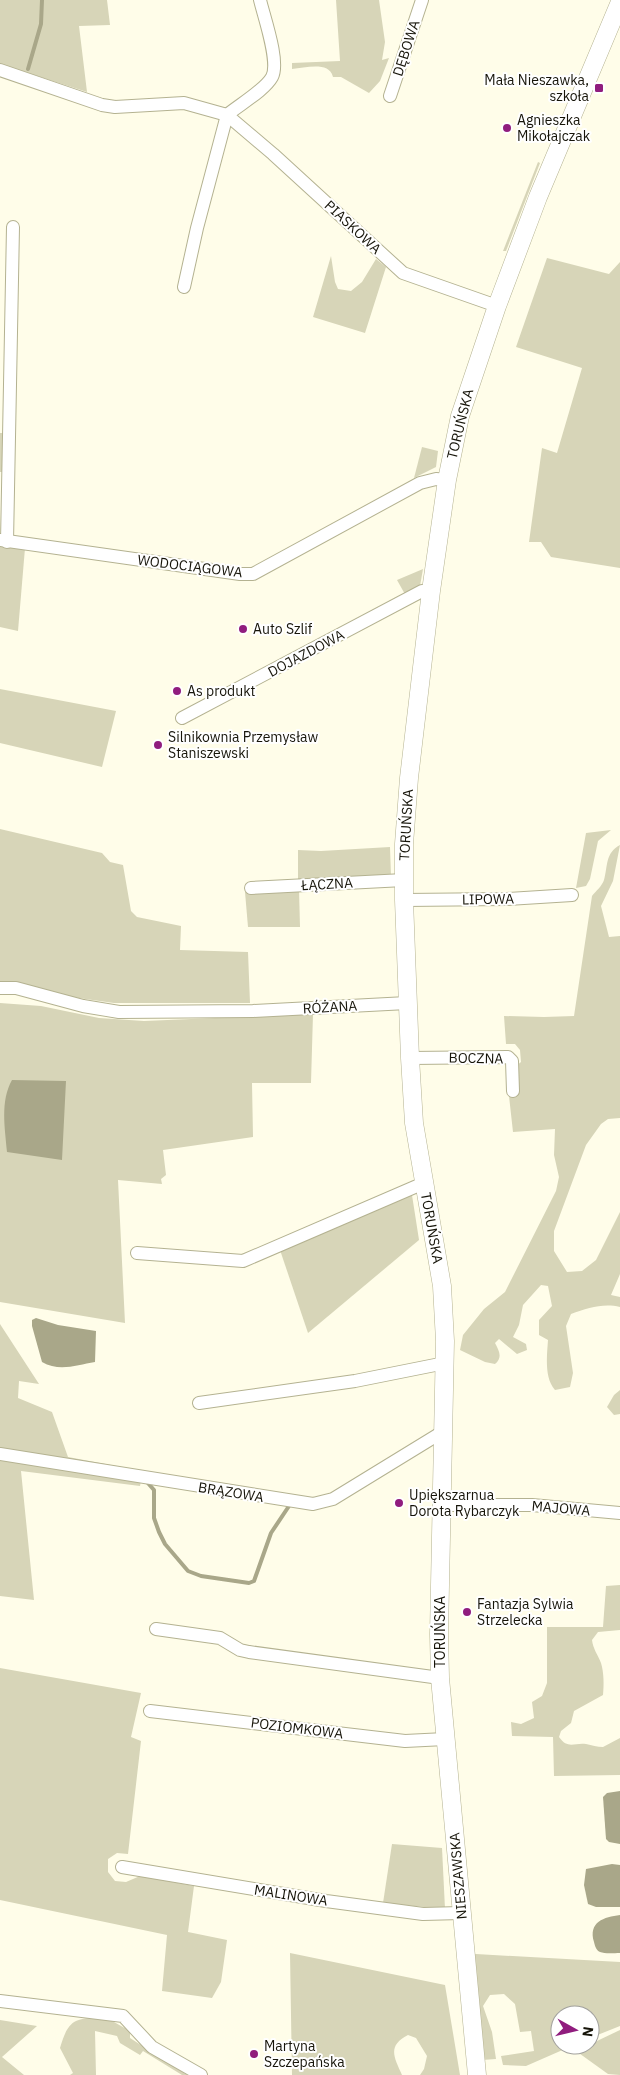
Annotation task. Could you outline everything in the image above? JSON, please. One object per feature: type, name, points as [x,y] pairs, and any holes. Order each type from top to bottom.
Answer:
[{"type":"main road","name":"TORUŃSKA","points":[[440,1678],[439,1634],[445,1363],[442,1286],[414,1123],[407,1003],[404,900],[408,784],[431,592],[447,480],[460,416],[538,197],[620,2]]},
{"type":"main road","name":"NIESZAWSKA","points":[[440,1678],[477,2075]]},
{"type":"street","points":[[184,288],[197,228],[227,114],[262,87],[272,76],[274,61],[260,0]]},
{"type":"street","name":"DĘBOWA","points":[[390,96],[422,0]]},
{"type":"street","name":"PIASKOWA","points":[[0,70],[102,105],[115,107],[184,103],[227,114],[274,154],[403,273],[498,306]]},
{"type":"street","points":[[4,541],[13,227]]},
{"type":"street","name":"WODOCIĄGOWA","points":[[4,541],[240,574],[253,574],[420,483],[436,479],[447,480]]},
{"type":"street","name":"DOJAZDOWA","points":[[182,718],[422,591],[431,592]]},
{"type":"street","name":"ŁĄCZNA","points":[[251,888],[404,880]]},
{"type":"street","name":"LIPOWA","points":[[404,900],[506,899],[572,895]]},
{"type":"street","name":"RÓŻANA","points":[[0,988],[16,988],[83,1006],[119,1012],[253,1011],[407,1003]]},
{"type":"street","name":"BOCZNA","points":[[410,1058],[508,1057],[512,1061],[513,1091]]},
{"type":"street","points":[[136,1253],[243,1262],[424,1183]]},
{"type":"street","points":[[199,1404],[355,1381],[445,1363]]},
{"type":"street","name":"BRĄZOWA","points":[[0,1454],[313,1504],[333,1499],[444,1431]]},
{"type":"street","name":"MAJOWA","points":[[442,1505],[532,1505],[620,1513]]},
{"type":"street","points":[[156,1629],[220,1638],[240,1650],[249,1652],[440,1678]]},
{"type":"street","name":"POZIOMKOWA","points":[[150,1711],[405,1740],[445,1739]]},
{"type":"street","name":"MALINOWA","points":[[122,1866],[326,1902],[423,1914],[461,1913]]},
{"type":"street","points":[[0,2001],[124,2016],[152,2047],[201,2075]]},
{"type":"shaded area","points":[[0,0],[107,0],[110,25],[79,26],[87,92],[0,64]]},
{"type":"shaded area","points":[[336,0],[379,0],[385,42],[382,60],[389,58],[380,81],[369,93],[341,77],[333,77],[331,72],[322,67],[292,69],[292,63],[340,61]]},
{"type":"shaded area","points":[[538,162],[540,163],[506,251],[503,251]]},
{"type":"shaded area","points":[[331,256],[338,289],[351,291],[362,282],[376,259],[386,267],[365,333],[313,317]]},
{"type":"shaded area","points":[[547,258],[609,274],[620,262],[620,568],[551,557],[541,542],[529,542],[542,448],[557,453],[582,368],[516,347]]},
{"type":"shaded area","points":[[0,433],[4,433],[3,472],[0,472]]},
{"type":"shaded area","points":[[422,447],[438,451],[436,467],[414,478]]},
{"type":"shaded area","points":[[0,546],[25,548],[18,631],[0,627]]},
{"type":"shaded area","points":[[423,569],[420,586],[406,596],[397,580]]},
{"type":"shaded area","points":[[0,689],[116,711],[102,767],[0,743]]},
{"type":"shaded area","points":[[0,829],[102,853],[110,862],[123,865],[131,911],[137,917],[181,926],[180,950],[248,952],[250,1003],[114,1003],[0,987]]},
{"type":"shaded area","points":[[611,830],[598,841],[590,879],[586,886],[576,888],[586,833]]},
{"type":"shaded area","points":[[620,845],[613,881],[601,906],[609,937],[620,936],[620,1118],[608,1119],[601,1124],[586,1145],[554,1231],[554,1251],[567,1272],[582,1271],[596,1260],[620,1212],[620,1274],[611,1295],[620,1297],[620,1307],[602,1306],[571,1314],[566,1326],[573,1373],[570,1387],[555,1390],[548,1373],[548,1340],[539,1335],[539,1320],[552,1306],[548,1286],[541,1285],[523,1305],[519,1325],[513,1337],[526,1344],[527,1350],[517,1354],[499,1339],[495,1343],[500,1356],[495,1364],[485,1362],[460,1350],[463,1335],[484,1309],[505,1292],[556,1191],[559,1177],[554,1155],[555,1129],[513,1132],[509,1096],[516,1096],[515,1067],[521,1062],[520,1050],[515,1044],[506,1044],[504,1016],[574,1016],[592,896],[603,882],[609,856]]},
{"type":"shaded area","points":[[390,847],[391,877],[298,881],[298,850],[321,851]]},
{"type":"shaded area","points":[[299,889],[300,927],[248,927],[245,892]]},
{"type":"shaded area","points":[[0,1003],[41,1006],[99,1018],[144,1021],[313,1014],[311,1083],[252,1083],[253,1137],[163,1150],[166,1175],[161,1179],[162,1184],[118,1180],[125,1323],[0,1302]]},
{"type":"shaded area","points":[[12,1080],[66,1081],[62,1160],[7,1152],[5,1106],[8,1088]]},
{"type":"shaded area","points":[[412,1195],[419,1240],[308,1333],[280,1250]]},
{"type":"shaded area","points":[[36,1318],[58,1325],[96,1331],[95,1362],[55,1367],[42,1362],[32,1326],[32,1320]]},
{"type":"shaded area","points":[[0,1324],[39,1384],[19,1381],[18,1398],[52,1412],[68,1457],[143,1471],[140,1486],[21,1471],[34,1600],[0,1596]]},
{"type":"shaded area","points":[[620,1390],[620,1414],[614,1415],[607,1407],[614,1395]]},
{"type":"shaded area","points":[[620,1585],[620,1630],[598,1632],[592,1640],[602,1667],[604,1679],[603,1695],[574,1711],[571,1723],[561,1731],[559,1737],[565,1743],[572,1745],[582,1744],[603,1747],[620,1738],[620,1775],[554,1776],[553,1737],[512,1736],[511,1722],[521,1724],[534,1718],[532,1702],[542,1696],[547,1683],[547,1627],[603,1627],[606,1586]]},
{"type":"shaded area","points":[[0,1668],[141,1693],[131,1737],[141,1741],[128,1854],[117,1853],[108,1859],[108,1872],[115,1881],[126,1882],[140,1876],[194,1886],[188,1932],[227,1940],[221,1982],[212,1998],[162,1991],[167,1935],[0,1900]]},
{"type":"shaded area","points":[[620,1791],[620,1844],[609,1842],[606,1839],[603,1797],[607,1793]]},
{"type":"shaded area","points":[[392,1844],[442,1848],[445,1909],[383,1903]]},
{"type":"shaded area","points":[[612,1864],[620,1865],[620,1907],[596,1907],[588,1904],[584,1885],[586,1869]]},
{"type":"shaded area","points":[[620,1915],[620,1953],[600,1952],[595,1946],[593,1930],[595,1925],[608,1917]]},
{"type":"shaded area","points":[[290,1953],[445,1985],[460,2075],[420,2075],[424,2069],[427,2056],[416,2038],[408,2035],[397,2043],[394,2052],[402,2075],[292,2075]]},
{"type":"shaded area","points":[[471,1955],[620,1962],[620,2026],[600,2034],[600,2005],[550,2005],[551,2055],[526,2066],[503,2065],[501,2056],[534,2051],[531,2031],[520,2032],[515,2004],[504,1994],[490,1995],[483,2006],[492,2032],[496,2059],[482,2060]]},
{"type":"shaded area","points":[[105,2017],[130,2031],[130,2038],[187,2075],[182,2075],[143,2051],[140,2055],[120,2043],[117,2036],[95,2031],[96,2075],[70,2075],[73,2073],[60,2048],[67,2030],[71,2025],[80,2020]]},
{"type":"shaded area","points":[[0,2020],[37,2026],[2,2057],[24,2075],[0,2075]]},
{"type":"shaded area","points":[[620,2030],[620,2075],[608,2074],[582,2055],[600,2055],[600,2040]]},
{"type":"waterway","points":[[28,69],[41,24],[42,0]]},
{"type":"waterway","points":[[147,1482],[154,1490],[154,1518],[165,1544],[188,1571],[201,1576],[249,1583],[254,1581],[271,1533],[291,1503]]},
{"type":"place","name":"Mała Nieszawka, szkoła","points":[[599,88]]},
{"type":"place","name":"Agnieszka Mikołajczak","points":[[507,128]]},
{"type":"place","name":"Auto Szlif","points":[[243,629]]},
{"type":"place","name":"As produkt","points":[[177,691]]},
{"type":"place","name":"Silnikownia Przemysław Staniszewski","points":[[158,745]]},
{"type":"place","name":"Upiększarnua Dorota Rybarczyk","points":[[399,1503]]},
{"type":"place","name":"Fantazja Sylwia Strzelecka","points":[[467,1612]]},
{"type":"place","name":"Martyna Szczepańska","points":[[254,2054]]}]
